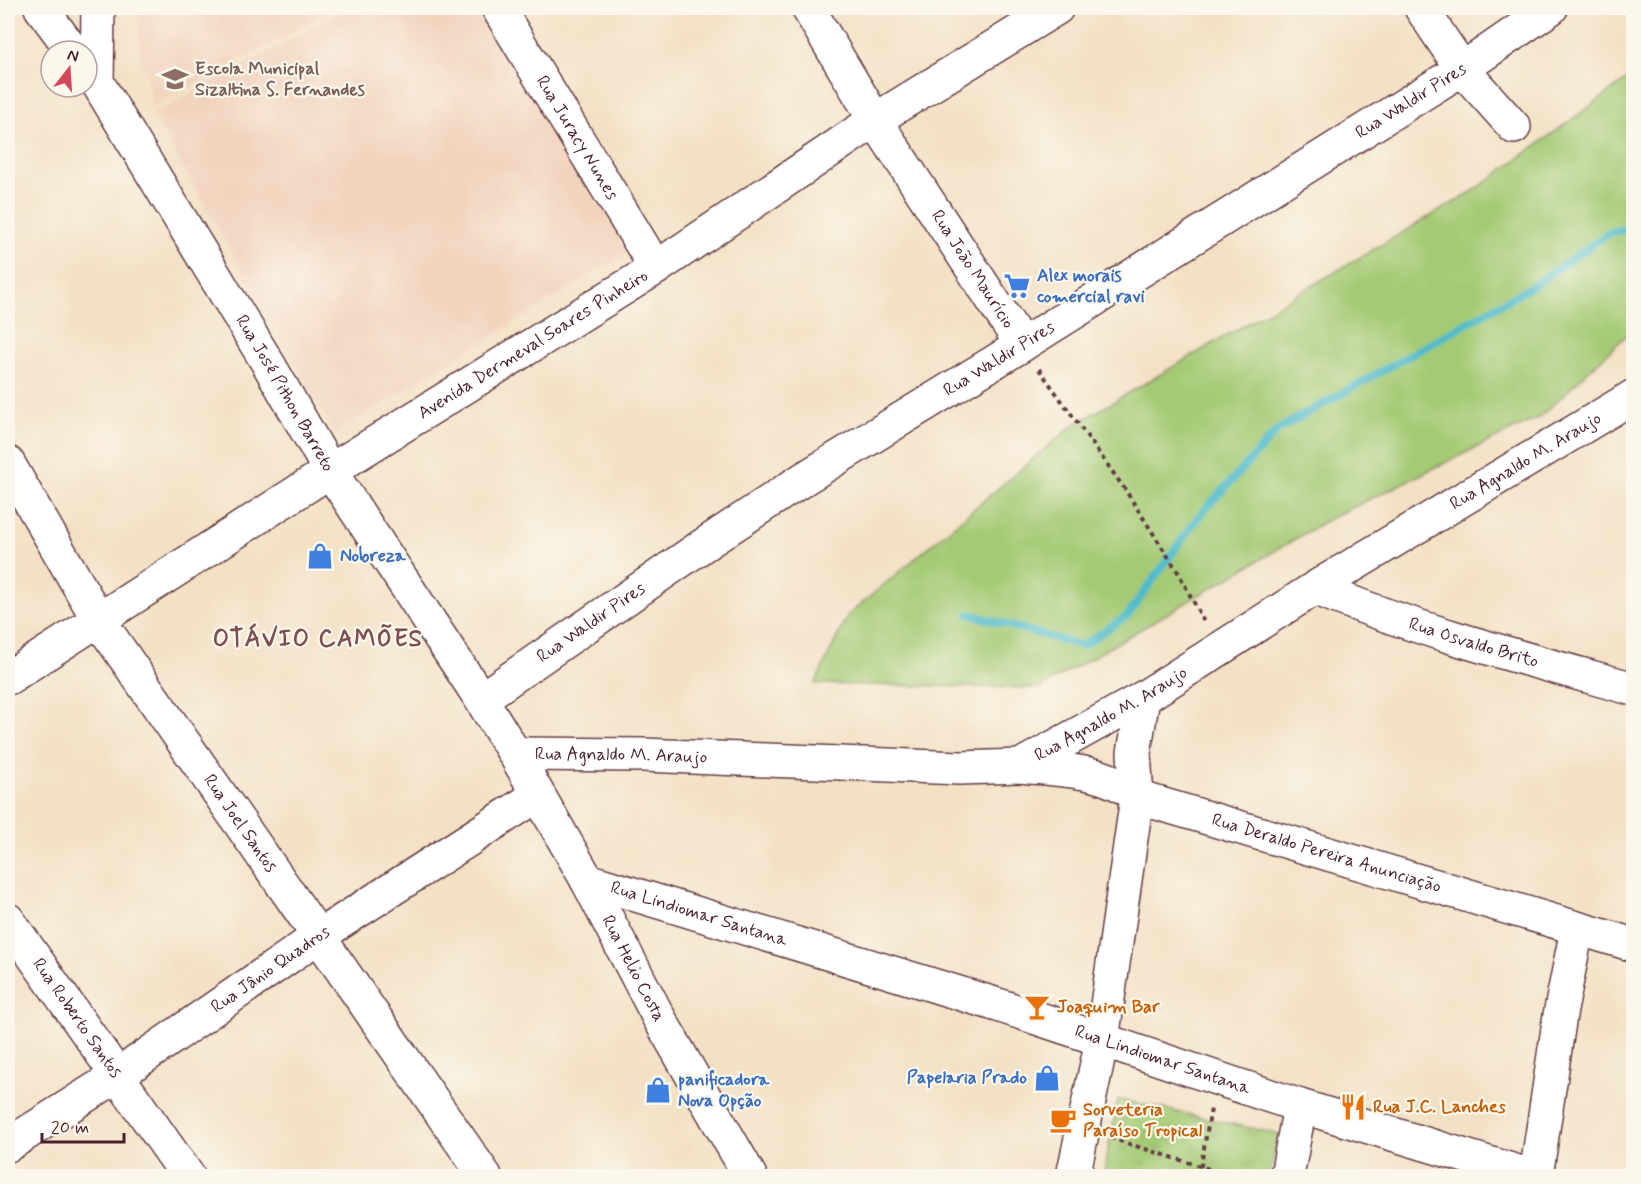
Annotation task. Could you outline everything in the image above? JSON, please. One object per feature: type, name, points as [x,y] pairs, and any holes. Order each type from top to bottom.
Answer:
[{"type":"street","points":[[41,8],[64,39]]},
{"type":"street","name":"Rua José Pithon Barreto","points":[[95,39],[98,8]]},
{"type":"street","name":"Rua Juracy Nunes","points":[[498,8],[656,268]]},
{"type":"street","name":"Rua João Maurício","points":[[808,8],[875,120],[1022,345]]},
{"type":"street","name":"Avenida Dermeval Soares Pinheiro","points":[[8,678],[330,471],[656,268],[875,120],[1057,8]]},
{"type":"street","points":[[1421,8],[1462,69],[1514,127]]},
{"type":"street","name":"Rua Waldir Pires","points":[[481,699],[702,546],[805,478],[1462,69],[1551,8]]},
{"type":"street","name":"Rua José Pithon Barreto","points":[[99,87],[269,365],[330,471],[481,699]]},
{"type":"street","name":"Rua Agnaldo M. Araujo","points":[[515,754],[643,755],[960,768],[1020,766],[1143,698],[1315,588],[1631,399]]},
{"type":"street","name":"Rua Joel Santos","points":[[8,464],[98,619],[484,1176]]},
{"type":"street","name":"Rua Osvaldo Brito","points":[[1315,588],[1357,606],[1449,637],[1634,689]]},
{"type":"street","points":[[1073,1176],[1102,1040],[1137,797],[1134,753],[1143,698]]},
{"type":"street","name":"Rua Helio Costa","points":[[481,699],[515,754],[586,880],[659,1018],[750,1176]]},
{"type":"street","name":"Rua Deraldo Pereira Anunciação","points":[[1020,766],[1103,778],[1125,788],[1137,797],[1634,945]]},
{"type":"street","name":"Rua Jânio Quadros","points":[[8,1145],[118,1076],[319,936],[538,795]]},
{"type":"street","name":"Rua Lindiomar Santana","points":[[586,880],[998,1005],[1300,1106],[1531,1176]]},
{"type":"street","name":"Rua Roberto Santos","points":[[8,920],[189,1176]]},
{"type":"street","points":[[1536,1176],[1560,1015],[1577,929]]},
{"type":"street","points":[[1287,1176],[1300,1106]]},
{"type":"path","name":"Rua João Maurício","points":[[1022,345],[1124,488],[1178,572],[1219,651]]},
{"type":"path","points":[[1199,1176],[1216,1078]]},
{"type":"path","points":[[1083,1130],[1232,1176]]},
{"type":"shaded area","name":"Escola Municipal Sizaltina S. Fernandes","points":[[138,8],[338,8],[153,106],[140,52]]},
{"type":"shaded area","points":[[349,8],[482,8],[636,247],[334,433],[153,114]]},
{"type":"green space","points":[[1633,75],[1633,329],[1540,417],[1331,518],[1040,688],[815,684],[847,616],[1072,426],[1475,190]]},
{"type":"green space","points":[[1118,1099],[1278,1134],[1270,1176],[1103,1176]]},
{"type":"waterway","points":[[969,614],[1082,646],[1127,616],[1199,516],[1279,429],[1531,287],[1609,233],[1634,227]]},
{"type":"place","name":"Escola Municipal Sizaltina S. Fernandes","points":[[175,79]]},
{"type":"place","name":"Alex morais comercial ravi","points":[[1017,286]]},
{"type":"place","name":"Nobreza","points":[[320,556]]},
{"type":"place","name":"Joaquim Bar","points":[[1037,1007]]},
{"type":"place","name":"Papelaria Prado","points":[[1047,1078]]},
{"type":"place","name":"panificadora Nova Opção","points":[[658,1090]]},
{"type":"place","name":"Rua J.C. Lanches","points":[[1353,1107]]},
{"type":"place","name":"Sorveteria Paraíso Tropical","points":[[1063,1120]]},
{"type":"district","name":"OTÁVIO CAMÕES","points":[[318,639]]}]
